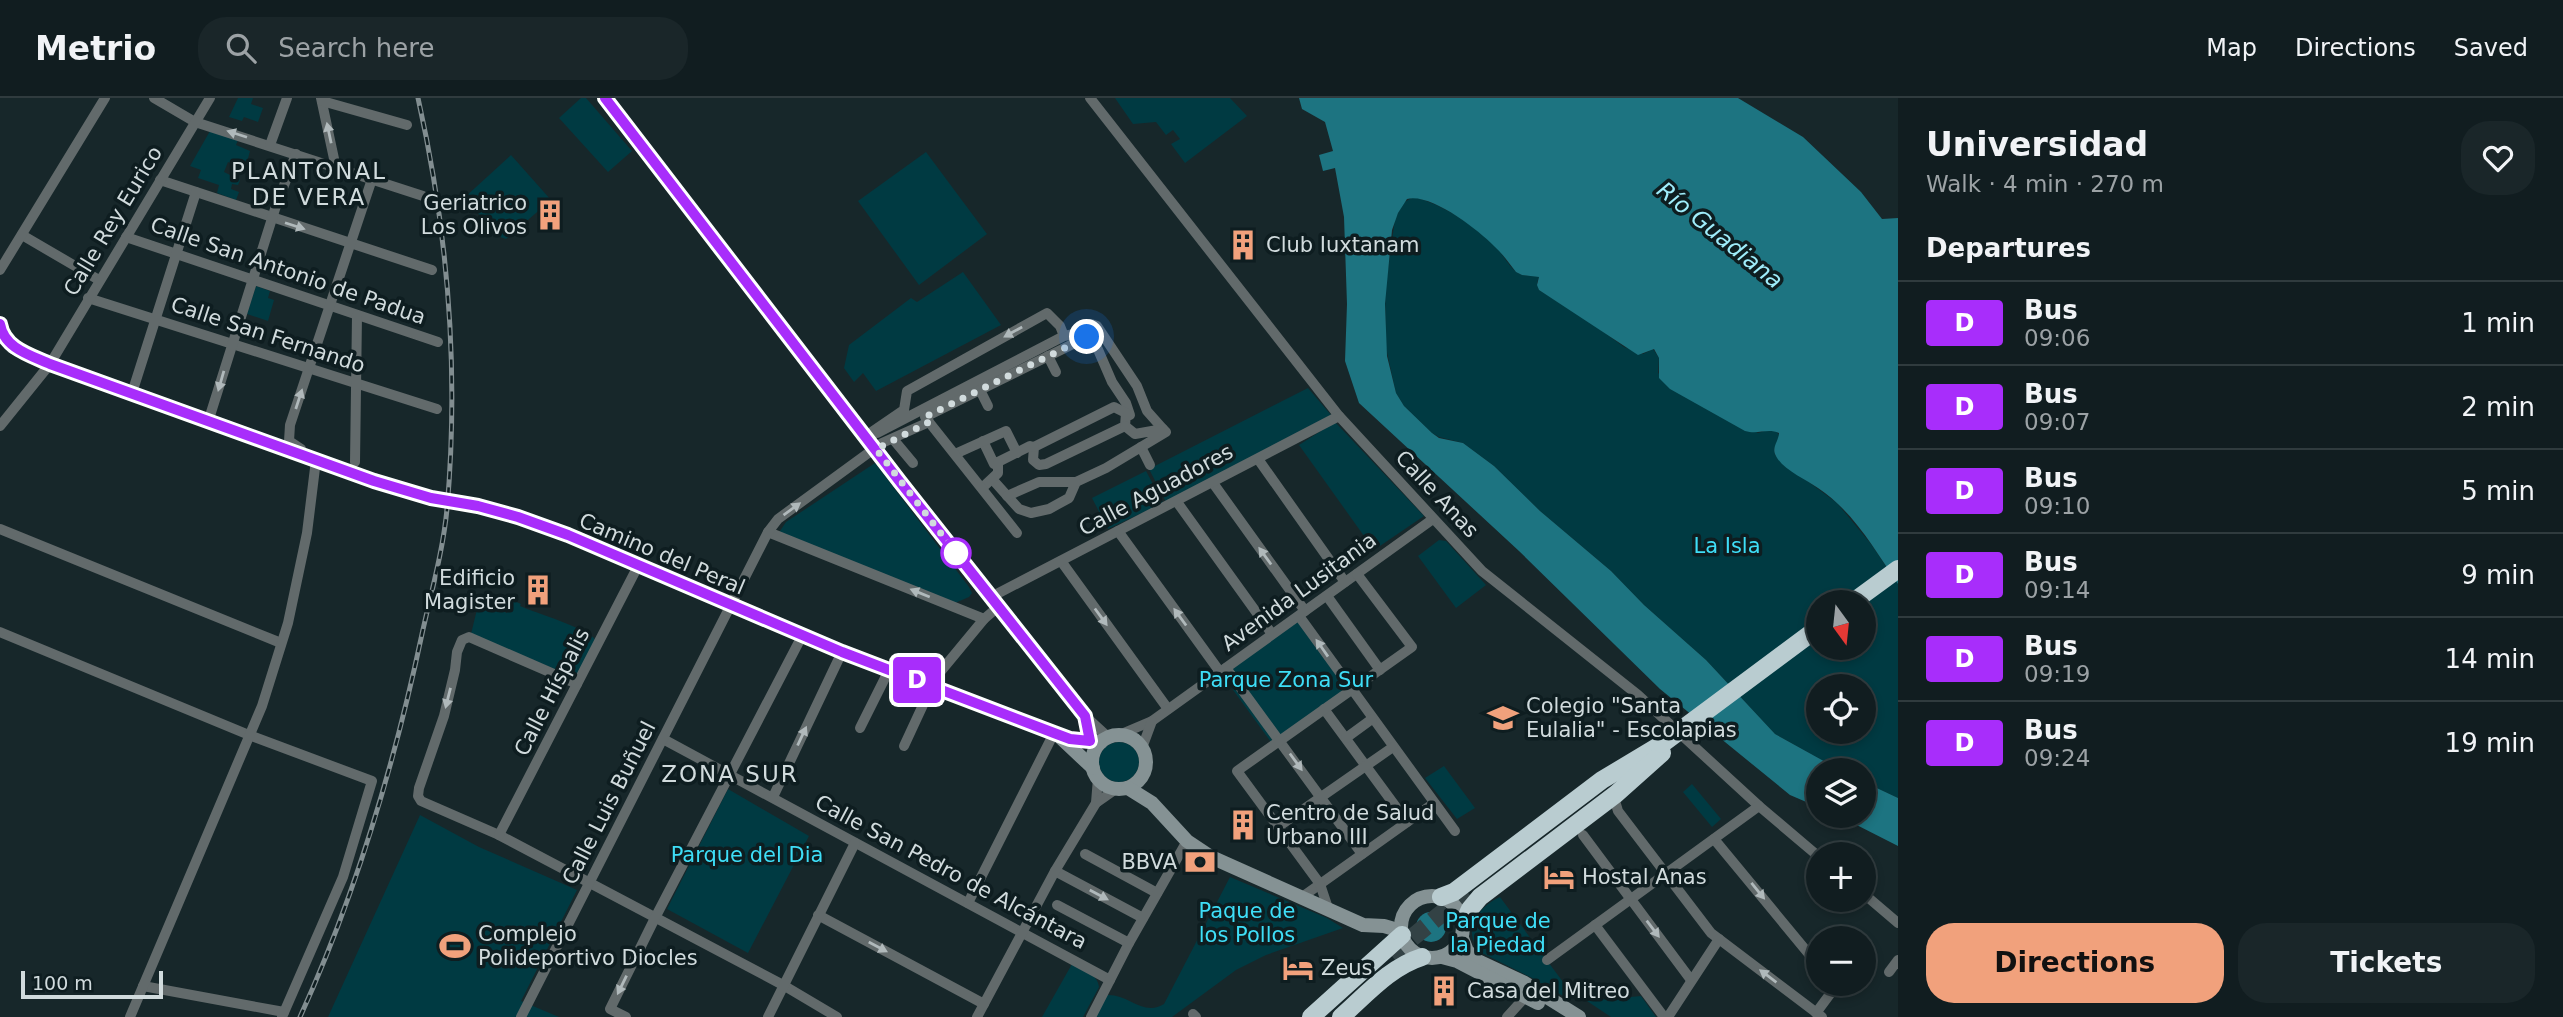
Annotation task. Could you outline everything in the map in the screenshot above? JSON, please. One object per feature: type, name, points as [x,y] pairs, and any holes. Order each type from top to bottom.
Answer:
[{"type":"highway","points":[[1869,590],[1898,569]]},
{"type":"highway","points":[[1876,597],[1898,580]]},
{"type":"highway","points":[[1470,894],[1806,637]]},
{"type":"highway","points":[[1441,897],[1454,892],[1595,786],[1664,746],[1806,647]]},
{"type":"highway","points":[[1463,930],[1469,909],[1480,897],[1616,794],[1664,746]]},
{"type":"highway","points":[[1311,1017],[1401,933]]},
{"type":"highway","points":[[1322,1017],[1393,957],[1330,1017]]},
{"type":"highway","points":[[1341,1017],[1405,963],[1422,957]]},
{"type":"street","points":[[0,270],[105,98]]},
{"type":"street","points":[[154,98],[195,122],[423,196]]},
{"type":"street","name":"Calle Rey Eurico","points":[[0,426],[50,364],[210,98]]},
{"type":"street","points":[[270,145],[287,98]]},
{"type":"street","points":[[605,98],[1103,741],[1096,773],[1096,803]]},
{"type":"street","name":"Calle Anas","points":[[1090,98],[1339,415],[1482,571],[1638,695],[1806,846]]},
{"type":"street","points":[[336,167],[321,99],[407,125]]},
{"type":"street","points":[[208,422],[272,218],[296,154]]},
{"type":"street","points":[[130,1017],[262,706],[281,643],[307,533],[311,459],[289,441],[289,433],[372,178]]},
{"type":"street","points":[[160,180],[432,270]]},
{"type":"street","points":[[132,393],[196,192]]},
{"type":"street","points":[[22,235],[99,280]]},
{"type":"street","name":"Calle San Antonio de Padua","points":[[126,237],[438,342]]},
{"type":"street","name":"Calle San Fernando","points":[[88,298],[437,409]]},
{"type":"street","points":[[866,436],[904,410],[907,391],[1046,313],[1062,331]]},
{"type":"street","points":[[355,462],[357,315]]},
{"type":"street","points":[[1007,496],[1032,484],[1076,482],[1166,432],[1147,411],[1137,386],[1097,326],[1091,324],[1089,335]]},
{"type":"street","points":[[0,331],[19,351]]},
{"type":"street","points":[[866,436],[877,433],[1062,331],[1084,332],[1089,335],[1130,412],[1126,424],[1050,463],[1039,465],[1033,460],[1034,447]]},
{"type":"street","points":[[988,406],[979,390],[1089,335]]},
{"type":"street","points":[[0,353],[19,351]]},
{"type":"street","name":"Camino del Peral","points":[[19,351],[208,422],[418,495],[478,506],[518,517],[568,535],[802,636],[888,670],[1070,739],[1103,741]]},
{"type":"street","points":[[1048,356],[1056,372]]},
{"type":"street","points":[[1110,409],[1113,397],[1112,382]]},
{"type":"street","name":"Calle Luis Buñuel","points":[[521,1017],[768,532],[778,519],[876,449],[929,422],[925,417],[979,390]]},
{"type":"street","points":[[905,404],[908,409],[916,412]]},
{"type":"street","points":[[982,441],[994,464],[1110,409],[1119,408],[1126,413],[1126,424],[1135,434],[1163,429]]},
{"type":"street","name":"Calle Aguadores","points":[[991,597],[1339,415]]},
{"type":"street","points":[[929,422],[980,492],[1017,533]]},
{"type":"street","points":[[955,460],[982,441],[1006,431],[1017,453]]},
{"type":"street","points":[[893,439],[913,463]]},
{"type":"street","points":[[1141,447],[1150,465]]},
{"type":"street","points":[[1258,459],[1345,582]]},
{"type":"street","points":[[980,492],[998,473],[998,462]]},
{"type":"street","points":[[1050,463],[1056,482]]},
{"type":"street","points":[[993,480],[1019,509],[1031,513],[1049,509],[1069,498],[1076,482]]},
{"type":"street","points":[[1213,483],[1351,690],[1455,831]]},
{"type":"street","points":[[1177,502],[1272,634]]},
{"type":"street","name":"Avenida Lusitania","points":[[1103,741],[1152,721],[1433,519]]},
{"type":"street","points":[[0,529],[281,643]]},
{"type":"street","points":[[1118,531],[1362,853]]},
{"type":"street","points":[[768,532],[984,619]]},
{"type":"street","points":[[1062,561],[1168,709]]},
{"type":"street","name":"Calle Híspalis","points":[[499,835],[638,566]]},
{"type":"street","points":[[1328,908],[1320,884],[1237,771],[1412,648],[1357,574]]},
{"type":"street","points":[[1327,596],[1380,670]]},
{"type":"street","points":[[904,746],[936,677],[984,619],[999,607]]},
{"type":"street","points":[[0,632],[249,736],[372,781],[343,877],[284,1015],[143,986]]},
{"type":"street","points":[[626,1017],[610,1009],[802,636]]},
{"type":"street","points":[[577,684],[469,637],[462,640],[443,716],[419,788],[418,796],[421,801],[499,835],[783,985],[837,1017]]},
{"type":"street","points":[[773,797],[842,652]]},
{"type":"street","points":[[860,728],[888,670]]},
{"type":"street","points":[[1324,709],[1407,822]]},
{"type":"street","points":[[1085,716],[1103,741]]},
{"type":"street","points":[[1346,738],[1372,719]]},
{"type":"street","points":[[1142,748],[1152,721]]},
{"type":"street","points":[[968,903],[1054,733]]},
{"type":"street","name":"Camino del Peral","points":[[1054,733],[1096,773]]},
{"type":"street","name":"Calle San Pedro de Alcántara","points":[[663,738],[1110,980]]},
{"type":"street","points":[[1103,741],[1132,738],[1142,748],[1147,761],[1143,775],[1146,792],[1152,803],[1187,841],[1211,858],[1363,925],[1401,933]]},
{"type":"street","points":[[1278,827],[1393,747]]},
{"type":"street","points":[[1096,773],[1105,785],[1122,788],[1152,803]]},
{"type":"street","points":[[977,1017],[1055,872],[1096,803],[1143,775]]},
{"type":"street","points":[[1616,794],[1618,811],[1711,933],[1819,1015],[1830,996]]},
{"type":"street","points":[[1302,897],[1434,803]]},
{"type":"street","points":[[1547,960],[1759,806]]},
{"type":"street","points":[[1583,835],[1691,980]]},
{"type":"street","points":[[1714,839],[1806,950]]},
{"type":"street","points":[[1091,1017],[1187,841]]},
{"type":"street","points":[[768,1017],[855,843]]},
{"type":"street","points":[[1085,855],[1157,893]]},
{"type":"street","points":[[1055,872],[1143,918]]},
{"type":"street","points":[[1377,926],[1404,914],[1415,901],[1423,897],[1441,897],[1456,906],[1467,951],[1478,961],[1522,982],[1579,1017]]},
{"type":"street","points":[[1876,904],[1898,923]]},
{"type":"street","points":[[1057,905],[1129,943]]},
{"type":"street","points":[[1404,914],[1401,933],[1409,948],[1422,957],[1442,957],[1457,961],[1526,996],[1560,1017]]},
{"type":"street","points":[[818,915],[984,1004]]},
{"type":"street","points":[[1595,925],[1666,1017],[1719,939]]},
{"type":"street","points":[[1442,957],[1450,953],[1463,930]]},
{"type":"street","points":[[1889,972],[1898,960]]},
{"type":"street","points":[[1507,1017],[1526,996]]},
{"type":"green space","points":[[238,98],[253,98],[251,104],[263,108],[258,122],[244,117],[242,121],[229,117]]},
{"type":"green space","points":[[581,98],[586,98],[632,151],[608,172],[559,118]]},
{"type":"green space","points":[[1115,98],[1230,98],[1247,116],[1185,163],[1171,144],[1180,139],[1173,130],[1166,135],[1156,122],[1133,124]]},
{"type":"green space","points":[[210,131],[238,140],[236,145],[250,151],[245,170],[228,162],[224,172],[240,180],[238,185],[232,184],[231,189],[239,192],[236,200],[217,193],[219,185],[198,178],[201,170],[190,166]]},
{"type":"green space","points":[[926,152],[987,234],[919,285],[858,201]]},
{"type":"green space","points":[[511,155],[551,200],[506,239],[500,237],[464,198]]},
{"type":"green space","name":"La Isla","points":[[1413,197],[1458,217],[1489,240],[1518,273],[1539,277],[1539,290],[1624,347],[1643,354],[1653,349],[1659,358],[1658,373],[1758,433],[1768,430],[1777,432],[1780,437],[1774,449],[1775,455],[1837,503],[1871,544],[1898,584],[1898,798],[1876,788],[1876,758],[1818,758],[1775,734],[1706,660],[1644,605],[1611,571],[1540,511],[1494,466],[1463,443],[1432,433],[1404,406],[1396,393],[1386,348],[1385,291],[1395,219],[1403,203]]},
{"type":"green space","points":[[963,272],[1001,325],[876,391],[863,373],[854,382],[844,368],[849,345],[911,298],[917,302]]},
{"type":"green space","points":[[256,286],[270,291],[268,298],[274,300],[268,321],[247,314]]},
{"type":"green space","points":[[1308,388],[1331,415],[1166,502],[1149,469]]},
{"type":"green space","points":[[1335,422],[1424,516],[1374,550],[1299,445]]},
{"type":"green space","points":[[875,463],[969,587],[972,593],[969,597],[955,603],[778,534],[786,522]]},
{"type":"green space","points":[[1146,471],[1163,503],[1108,529],[1092,498]]},
{"type":"green space","points":[[1439,540],[1446,541],[1486,585],[1456,608],[1418,556]]},
{"type":"green space","points":[[512,600],[521,604],[520,606],[581,630],[595,639],[576,678],[471,634],[479,601],[507,613]]},
{"type":"green space","name":"Parque Zona Sur","points":[[1299,616],[1351,690],[1273,745],[1220,672]]},
{"type":"green space","points":[[1119,742],[1133,748],[1139,762],[1133,776],[1119,782],[1105,776],[1099,762],[1105,748]]},
{"type":"green space","points":[[1444,766],[1475,808],[1457,819],[1425,778]]},
{"type":"green space","points":[[1692,784],[1721,819],[1712,827],[1683,792]]},
{"type":"green space","name":"Parque del Dia","points":[[728,789],[809,836],[748,953],[667,909]]},
{"type":"green space","name":"Complejo Polideportivo Diocles","points":[[420,815],[479,847],[577,890],[521,1001],[559,1017],[328,1017]]},
{"type":"green space","name":"Paque de los Pollos","points":[[1230,877],[1327,918],[1343,928],[1266,955],[1236,970],[1172,1017],[1095,1017],[1106,995],[1121,997],[1149,1008],[1164,1004]]},
{"type":"green space","name":"Parque de la Piedad","points":[[1500,897],[1563,982],[1570,1000],[1478,951],[1472,936],[1474,922],[1485,907]]},
{"type":"green space","points":[[1072,964],[1093,976],[1099,987],[1083,1017],[1042,1017]]},
{"type":"green space","points":[[1641,996],[1656,1017],[1611,1017],[1587,1001]]},
{"type":"water","name":"Río Guadiana","points":[[1299,98],[1738,98],[1803,137],[1861,192],[1882,219],[1898,218],[1898,584],[1842,508],[1778,459],[1774,449],[1779,433],[1745,431],[1670,389],[1659,378],[1659,358],[1654,349],[1638,355],[1539,290],[1539,277],[1516,272],[1486,239],[1441,207],[1428,201],[1407,199],[1392,230],[1385,304],[1387,356],[1396,393],[1404,406],[1439,438],[1463,443],[1494,466],[1540,511],[1611,571],[1644,605],[1706,660],[1775,734],[1818,758],[1806,758],[1806,802],[1790,795],[1660,689],[1519,551],[1359,403],[1345,361],[1347,304],[1344,217],[1335,168],[1323,171],[1319,155],[1333,151],[1325,122],[1302,109]]},
{"type":"water","points":[[1876,788],[1898,798],[1898,846],[1863,828],[1876,828]]},
{"type":"water","points":[[1431,912],[1437,913],[1445,921],[1445,933],[1437,941],[1431,942],[1425,941],[1417,933],[1416,927],[1417,921],[1425,913]]},
{"type":"tunnel","points":[[1391,955],[1468,892]]},
{"type":"railway","points":[[300,1017],[339,924],[372,829],[411,683],[445,525],[452,406],[448,302],[437,199],[418,98]]},
{"type":"bus line","name":"D","points":[[0,324],[1,331],[13,347],[50,364],[374,481],[431,498],[478,506],[518,517],[568,535],[842,652],[1070,739],[1090,741],[1085,716],[900,482],[605,98]]},
{"type":"place","name":"Geriatrico Los Olivos","points":[[550,215]]},
{"type":"place","name":"Club Iuxtanam","points":[[1243,245]]},
{"type":"place","name":"Edificio Magister","points":[[538,590]]},
{"type":"place","name":"Colegio \"Santa Eulalia\" - Escolapias","points":[[1503,718]]},
{"type":"place","name":"Centro de Salud Urbano III","points":[[1243,825]]},
{"type":"place","name":"BBVA","points":[[1200,862]]},
{"type":"place","name":"Hostal Anas","points":[[1559,877]]},
{"type":"place","name":"Complejo Polideportivo Diocles","points":[[455,946]]},
{"type":"place","name":"Zeus","points":[[1298,968]]},
{"type":"place","name":"Casa del Mitreo","points":[[1444,991]]},
{"type":"district","name":"PLANTONAL DE VERA","points":[[309,184]]},
{"type":"district","name":"ZONA SUR","points":[[730,774]]},
{"type":"route","points":[[956,553],[876,449],[883,443],[929,422],[925,417],[1087,337]]}]
